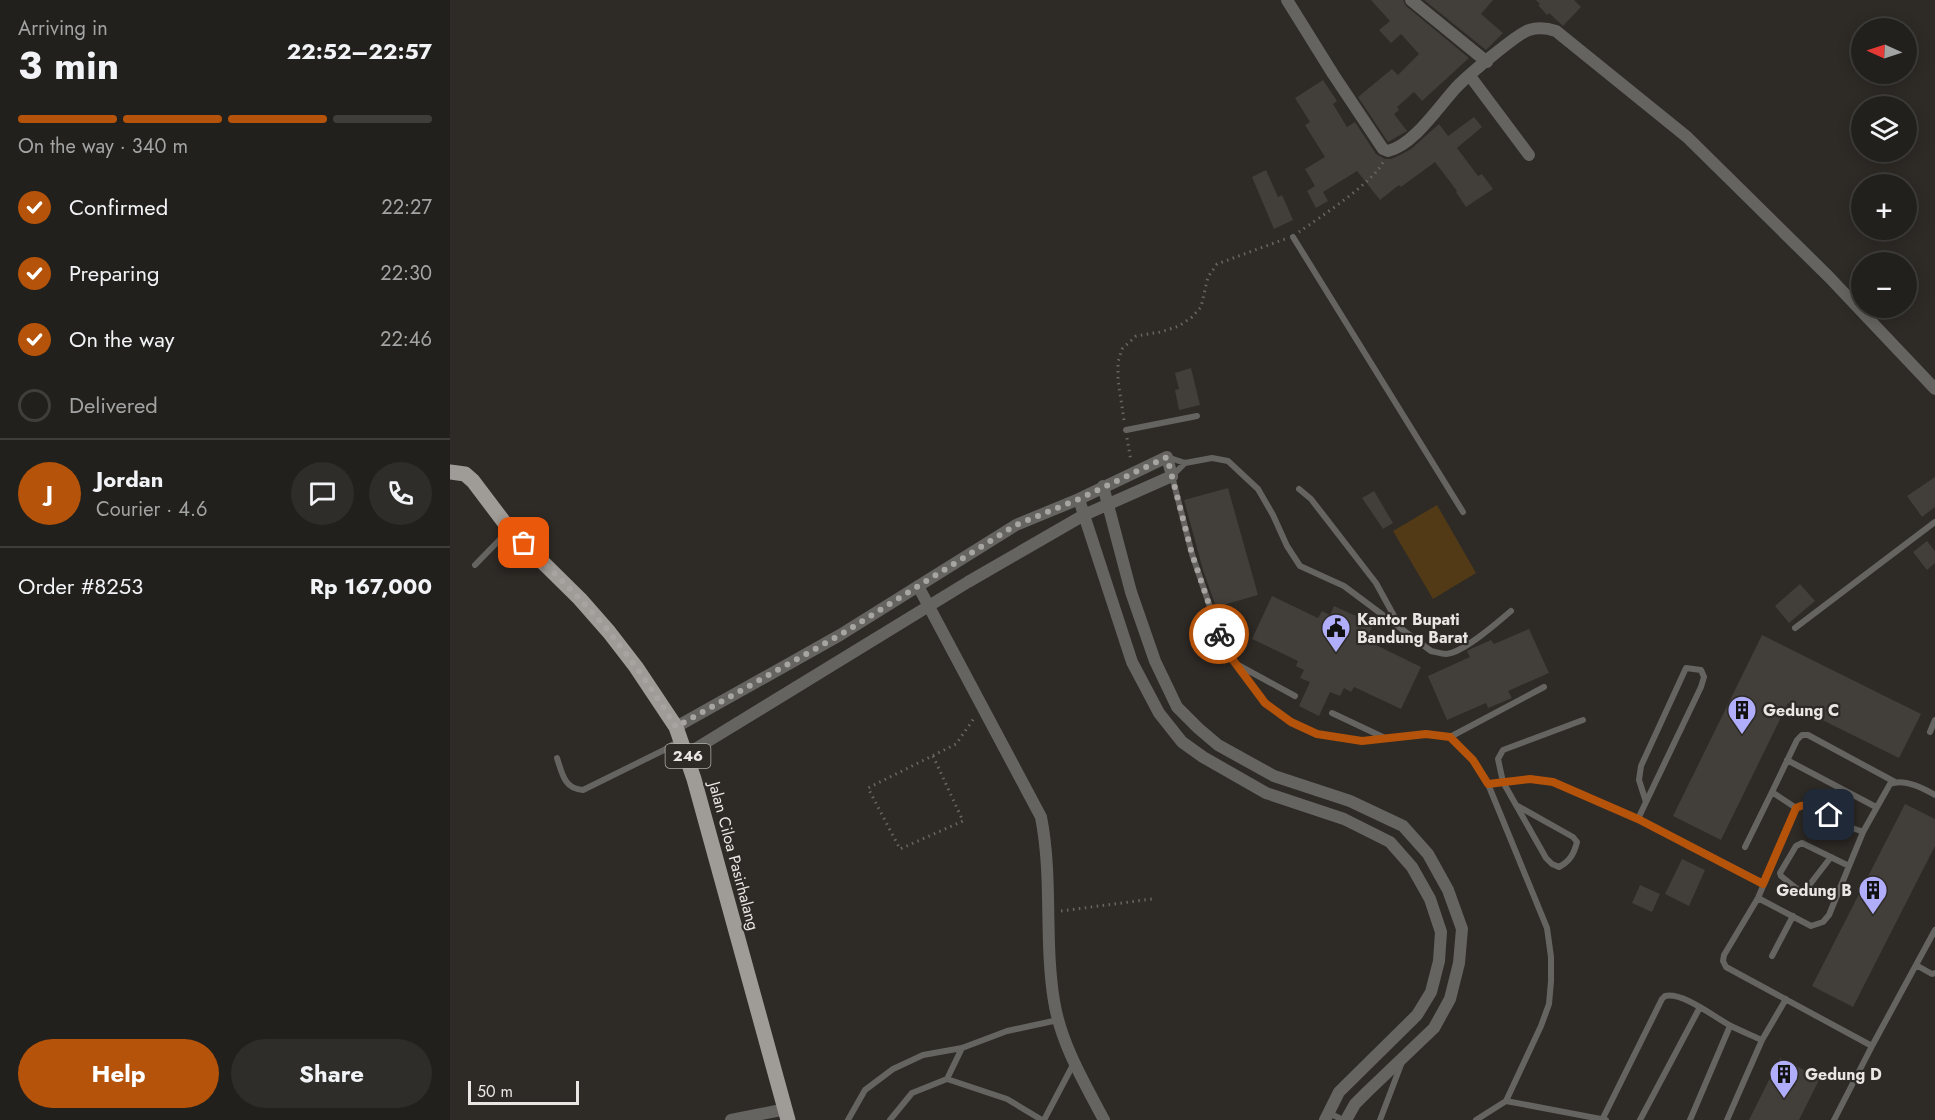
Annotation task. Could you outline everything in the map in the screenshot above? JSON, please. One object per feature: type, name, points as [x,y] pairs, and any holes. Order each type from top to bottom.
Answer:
[{"type":"main road","name":"Jalan Ciloa Pasirhalang","points":[[450,472],[465,474],[473,481],[510,530],[580,599],[609,632],[658,698],[681,740],[787,1115]]},
{"type":"street","points":[[1287,0],[1333,75],[1383,149],[1388,151],[1394,150],[1422,127],[1456,87],[1527,30],[1546,28],[1556,31],[1688,137],[1829,277],[1935,389]]},
{"type":"street","points":[[1411,0],[1486,62]]},
{"type":"street","points":[[1470,76],[1529,155]]},
{"type":"street","points":[[1167,457],[1172,476],[1084,515],[928,606],[681,740],[840,635],[1016,525],[1079,499],[1167,457]]},
{"type":"street","points":[[1103,486],[1131,592],[1155,661],[1177,707],[1218,744],[1274,776],[1350,801],[1403,826],[1428,854],[1448,890],[1462,929],[1459,963],[1450,999],[1434,1028],[1355,1104],[1344,1120]]},
{"type":"street","points":[[1079,499],[1132,662],[1159,713],[1182,742],[1203,757],[1266,793],[1344,819],[1390,842],[1412,867],[1430,899],[1441,932],[1439,961],[1431,992],[1417,1015],[1339,1092],[1326,1116]]},
{"type":"street","points":[[918,586],[1041,817],[1046,841],[1048,954],[1054,1002],[1074,1063],[1104,1120]]},
{"type":"street","points":[[731,1120],[787,1115]]},
{"type":"lane","points":[[1293,237],[1463,512]]},
{"type":"lane","points":[[1126,430],[1197,416]]},
{"type":"lane","points":[[1167,457],[1185,463],[1212,458],[1228,461],[1258,489],[1287,546],[1300,566],[1344,586],[1431,651],[1444,654],[1455,651],[1484,633],[1511,611]]},
{"type":"lane","points":[[1185,463],[1172,476],[1192,554],[1224,648],[1265,703],[1291,722],[1317,734],[1362,741],[1426,734],[1450,737],[1544,687]]},
{"type":"lane","points":[[1299,489],[1311,499],[1376,583],[1401,628]]},
{"type":"lane","points":[[1796,628],[1935,522]]},
{"type":"lane","points":[[475,565],[510,530]]},
{"type":"lane","points":[[1236,664],[1295,696]]},
{"type":"lane","points":[[1638,819],[1701,687],[1704,677],[1701,670],[1686,668],[1641,766],[1639,780],[1646,802]]},
{"type":"lane","points":[[1332,713],[1385,738]]},
{"type":"lane","points":[[1516,804],[1574,837],[1577,842],[1574,853],[1567,863],[1559,867],[1546,858],[1503,783],[1498,759],[1503,750],[1583,720]]},
{"type":"lane","points":[[1930,732],[1935,720]]},
{"type":"lane","points":[[1745,847],[1797,740],[1802,735],[1808,735],[1895,782],[1906,783],[1935,795]]},
{"type":"lane","points":[[1450,737],[1473,760],[1488,784],[1547,928],[1551,957],[1549,1004],[1541,1026],[1506,1101],[1476,1120]]},
{"type":"lane","points":[[557,758],[566,784],[574,789],[583,790],[681,740]]},
{"type":"lane","points":[[1787,760],[1876,807]]},
{"type":"lane","points":[[1488,784],[1530,779],[1553,782],[1638,819],[1763,884]]},
{"type":"lane","points":[[1758,898],[1811,926],[1823,922],[1829,915],[1863,832],[1890,784],[1895,782]]},
{"type":"lane","points":[[1772,792],[1796,808]]},
{"type":"lane","points":[[1863,832],[1812,805],[1804,804],[1796,808],[1758,898],[1722,961],[1726,967],[1872,1046]]},
{"type":"lane","points":[[1831,857],[1804,892],[1781,876],[1780,873],[1798,844],[1802,843],[1850,866]]},
{"type":"lane","points":[[1772,956],[1793,916]]},
{"type":"lane","points":[[1834,1120],[1935,930]]},
{"type":"lane","points":[[1916,965],[1935,974]]},
{"type":"lane","points":[[1506,1101],[1604,1120],[1662,999],[1670,995],[1700,1007],[1730,1026],[1762,1040]]},
{"type":"lane","points":[[1727,1120],[1762,1040],[1786,999]]},
{"type":"lane","points":[[1640,1120],[1700,1007]]},
{"type":"lane","points":[[848,1120],[865,1090],[892,1069],[923,1055],[962,1048],[1007,1031],[1058,1019]]},
{"type":"lane","points":[[1690,1120],[1730,1026]]},
{"type":"lane","points":[[947,1079],[962,1048]]},
{"type":"lane","points":[[1380,1120],[1402,1058]]},
{"type":"lane","points":[[890,1120],[912,1093],[947,1079],[1007,1099],[1043,1120],[1074,1063]]},
{"type":"lane","points":[[1326,1116],[1344,1120]]},
{"type":"path","points":[[1133,472],[1118,380],[1118,362],[1122,349],[1136,336],[1179,326],[1192,317],[1201,307],[1208,277],[1217,264],[1293,237],[1357,189],[1380,167],[1388,151]]},
{"type":"path","points":[[933,756],[963,821],[900,849],[868,788],[956,744],[982,706]]},
{"type":"path","points":[[1048,913],[1152,899]]},
{"type":"shaded area","points":[[1437,505],[1476,573],[1433,599],[1393,531]]},
{"type":"building","points":[[1371,0],[1403,0],[1406,6],[1469,58],[1422,101],[1414,92],[1397,107],[1399,110],[1394,114],[1407,131],[1388,142],[1358,97],[1392,69],[1398,75],[1419,54],[1401,34],[1391,43],[1379,30],[1390,21]]},
{"type":"building","points":[[1424,0],[1493,0],[1481,14],[1503,33],[1486,50]]},
{"type":"building","points":[[1536,0],[1574,0],[1581,7],[1563,26],[1549,13],[1547,15]]},
{"type":"building","points":[[1323,80],[1337,101],[1333,104],[1347,127],[1355,122],[1376,154],[1385,159],[1391,159],[1411,149],[1439,124],[1448,136],[1474,117],[1482,127],[1457,148],[1478,176],[1482,174],[1493,189],[1466,207],[1435,162],[1380,200],[1357,171],[1323,192],[1328,201],[1316,208],[1307,191],[1315,186],[1305,169],[1325,157],[1305,125],[1310,122],[1295,98]]},
{"type":"building","points":[[1266,170],[1278,197],[1282,195],[1293,220],[1274,229],[1252,177]]},
{"type":"building","points":[[1191,368],[1200,405],[1179,410],[1175,390],[1179,389],[1175,373]]},
{"type":"building","points":[[1935,477],[1935,507],[1922,517],[1907,496]]},
{"type":"building","points":[[1228,488],[1258,595],[1216,607],[1203,570],[1184,500]]},
{"type":"building","points":[[1374,491],[1393,523],[1383,529],[1362,498]]},
{"type":"building","points":[[1927,541],[1935,551],[1935,563],[1927,570],[1913,552]]},
{"type":"building","points":[[1800,584],[1815,601],[1789,623],[1775,606]]},
{"type":"building","name":"Kantor Bupati Bandung Barat","points":[[1272,596],[1318,618],[1322,611],[1330,615],[1334,606],[1374,624],[1369,633],[1377,637],[1374,644],[1421,667],[1401,709],[1354,687],[1351,692],[1344,688],[1340,696],[1330,692],[1319,716],[1299,706],[1310,682],[1300,678],[1304,670],[1296,666],[1298,661],[1252,639]]},
{"type":"building","points":[[1529,629],[1549,673],[1508,691],[1512,698],[1488,708],[1486,703],[1447,720],[1428,676],[1470,657],[1467,651],[1473,648],[1491,640],[1494,644]]},
{"type":"building","name":"Gedung C","points":[[1762,635],[1921,714],[1899,758],[1788,703],[1721,840],[1673,816]]},
{"type":"building","name":"Gedung B","points":[[1905,804],[1935,819],[1935,846],[1853,1007],[1812,986]]},
{"type":"building","points":[[1682,859],[1705,870],[1689,906],[1665,894]]},
{"type":"building","points":[[1640,885],[1660,894],[1652,912],[1632,903]]},
{"type":"building","name":"Gedung D","points":[[1780,1058],[1820,1078],[1799,1120],[1749,1120]]},
{"type":"way so far","points":[[524,543],[580,599],[609,632],[658,698],[676,727],[840,635],[1016,525],[1079,499],[1167,457],[1192,554],[1219,634]]},
{"type":"place","name":"Kantor Bupati Bandung Barat","points":[[1336,654]]},
{"type":"place","name":"Gedung C","points":[[1742,736]]},
{"type":"place","name":"Gedung B","points":[[1873,916]]},
{"type":"place","name":"Gedung D","points":[[1784,1100]]},
{"type":"route","points":[[1219,634],[1224,648],[1265,703],[1291,722],[1317,734],[1362,741],[1426,734],[1450,737],[1473,760],[1488,784],[1530,779],[1553,782],[1638,819],[1763,884],[1796,808],[1804,804],[1812,805],[1829,815]]}]
